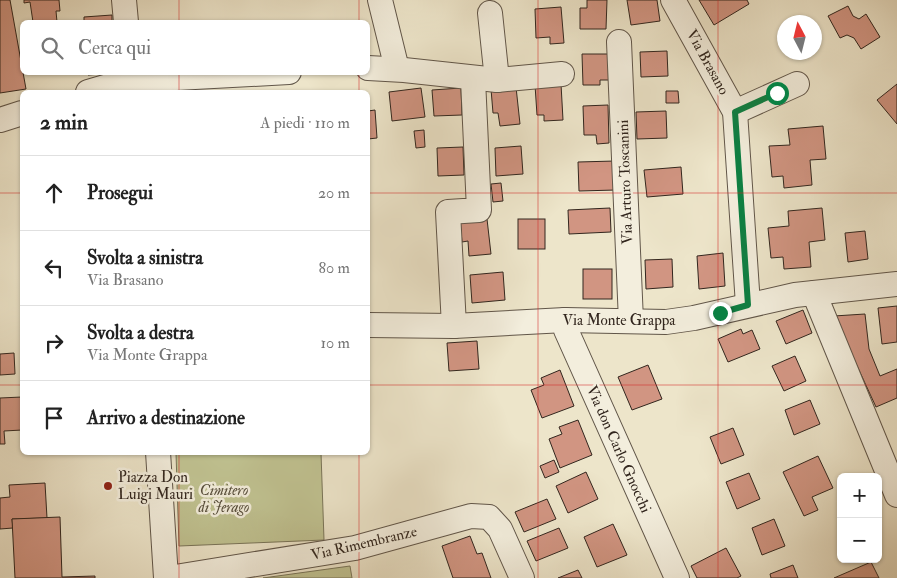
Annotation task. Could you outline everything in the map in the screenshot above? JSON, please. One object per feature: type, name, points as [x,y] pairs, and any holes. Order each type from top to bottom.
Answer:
[{"type":"street","points":[[124,0],[126,20]]},
{"type":"street","points":[[380,0],[397,69]]},
{"type":"street","name":"Via Brasano","points":[[673,0],[735,112],[748,305]]},
{"type":"street","points":[[490,13],[497,80]]},
{"type":"street","name":"Via Arturo Toscanini","points":[[619,42],[631,321]]},
{"type":"street","points":[[370,68],[397,69],[473,79],[497,80],[562,74]]},
{"type":"street","points":[[97,90],[131,82],[242,75]]},
{"type":"street","points":[[454,326],[448,212],[480,210],[473,79]]},
{"type":"street","points":[[735,112],[798,84]]},
{"type":"street","points":[[0,120],[20,114]]},
{"type":"street","name":"Via Monte Grappa","points":[[370,325],[454,326],[565,320],[666,322],[699,325],[748,305],[814,293],[897,284]]},
{"type":"street","points":[[814,293],[897,495]]},
{"type":"street","name":"Via don Carlo Gnocchi","points":[[565,320],[566,330],[677,578]]},
{"type":"street","name":"Via Rimembranze","points":[[158,455],[167,578],[355,548],[472,516],[488,517],[500,528],[522,578]]},
{"type":"green space","name":"Cimitero di Jerago","points":[[176,455],[321,455],[324,540],[179,546]]},
{"type":"green space","points":[[350,566],[352,578],[263,578]]},
{"type":"building","points":[[0,0],[10,0],[20,56],[20,75],[23,75],[26,89],[0,93]]},
{"type":"building","points":[[24,0],[59,0],[60,11],[56,11],[57,20],[33,20],[30,2],[24,3]]},
{"type":"building","points":[[587,0],[607,0],[606,29],[580,29],[580,8],[587,8]]},
{"type":"building","points":[[627,0],[657,0],[660,21],[631,25]]},
{"type":"building","points":[[699,0],[747,0],[749,4],[714,25]]},
{"type":"building","points":[[848,6],[853,16],[859,19],[866,14],[880,37],[861,49],[854,38],[847,35],[840,38],[828,16]]},
{"type":"building","points":[[561,7],[564,43],[550,44],[550,37],[536,38],[535,9]]},
{"type":"building","points":[[112,15],[112,20],[84,20],[84,17]]},
{"type":"building","points":[[667,51],[668,76],[641,77],[640,52]]},
{"type":"building","points":[[582,54],[609,54],[609,80],[600,80],[600,85],[583,85]]},
{"type":"building","points":[[561,84],[563,120],[544,121],[544,115],[537,115],[535,85]]},
{"type":"building","points":[[897,84],[897,124],[877,100]]},
{"type":"building","points":[[516,87],[520,124],[500,126],[498,113],[493,113],[491,89]]},
{"type":"building","points":[[421,88],[425,117],[392,121],[389,92]]},
{"type":"building","points":[[461,88],[462,115],[434,116],[432,90]]},
{"type":"building","points":[[666,91],[678,91],[679,103],[666,103]]},
{"type":"building","points":[[608,105],[609,143],[597,144],[596,135],[584,135],[583,106]]},
{"type":"building","points":[[375,110],[377,138],[370,139],[370,111]]},
{"type":"building","points":[[666,111],[667,138],[637,139],[636,112]]},
{"type":"building","points":[[823,126],[826,159],[810,160],[812,185],[784,188],[783,176],[772,177],[769,146],[790,145],[788,129]]},
{"type":"building","points":[[424,130],[425,147],[416,148],[414,131]]},
{"type":"building","points":[[521,146],[523,174],[496,176],[495,148]]},
{"type":"building","points":[[463,147],[464,175],[438,176],[437,148]]},
{"type":"building","points":[[615,161],[616,190],[579,191],[578,162]]},
{"type":"building","points":[[681,167],[683,194],[647,197],[644,170]]},
{"type":"building","points":[[501,183],[503,201],[493,202],[491,184]]},
{"type":"building","points":[[610,208],[611,232],[569,234],[568,210]]},
{"type":"building","points":[[822,208],[825,240],[809,242],[811,267],[784,269],[783,257],[771,258],[768,228],[789,226],[788,211]]},
{"type":"building","points":[[487,219],[491,254],[469,256],[468,241],[462,242],[460,221]]},
{"type":"building","points":[[518,219],[545,219],[545,249],[518,249]]},
{"type":"building","points":[[865,231],[868,259],[848,262],[845,233]]},
{"type":"building","points":[[723,253],[725,286],[699,289],[697,256]]},
{"type":"building","points":[[672,259],[673,287],[646,289],[645,260]]},
{"type":"building","points":[[583,269],[612,269],[612,299],[583,299]]},
{"type":"building","points":[[503,272],[505,300],[472,303],[470,275]]},
{"type":"building","points":[[897,306],[897,342],[882,344],[878,308]]},
{"type":"building","points":[[803,310],[812,333],[786,344],[776,321]]},
{"type":"building","points":[[865,314],[869,349],[880,376],[897,369],[897,398],[876,407],[834,316]]},
{"type":"building","points":[[741,329],[743,334],[752,330],[760,349],[728,362],[718,339]]},
{"type":"building","points":[[477,341],[479,369],[449,371],[447,343]]},
{"type":"building","points":[[14,353],[15,374],[0,375],[0,354]]},
{"type":"building","points":[[795,356],[806,381],[784,391],[772,366]]},
{"type":"building","points":[[648,365],[662,399],[632,410],[618,377]]},
{"type":"building","points":[[560,370],[574,406],[542,418],[531,390],[544,385],[541,378]]},
{"type":"building","points":[[20,397],[20,430],[4,431],[5,444],[0,444],[0,398]]},
{"type":"building","points":[[810,400],[820,424],[794,435],[785,410]]},
{"type":"building","points":[[578,420],[592,455],[560,468],[549,439],[562,434],[559,427]]},
{"type":"building","points":[[733,428],[744,455],[721,464],[710,437]]},
{"type":"building","points":[[818,456],[833,488],[812,497],[818,510],[804,516],[783,472]]},
{"type":"building","points":[[554,460],[559,472],[545,478],[540,466]]},
{"type":"building","points":[[586,472],[598,499],[568,513],[556,486]]},
{"type":"building","points":[[749,473],[760,499],[737,509],[726,482]]},
{"type":"building","points":[[45,483],[47,518],[12,519],[13,528],[0,529],[0,498],[10,497],[9,485]]},
{"type":"building","points":[[547,499],[556,519],[524,532],[515,512]]},
{"type":"building","points":[[60,517],[62,577],[95,576],[95,578],[15,578],[12,519]]},
{"type":"building","points":[[774,519],[785,546],[762,555],[752,528]]},
{"type":"building","points":[[613,524],[627,555],[597,567],[584,537]]},
{"type":"building","points":[[559,528],[568,548],[536,561],[527,541]]},
{"type":"building","points":[[470,536],[477,554],[482,553],[491,578],[453,578],[442,546]]},
{"type":"building","points":[[726,548],[741,576],[737,578],[697,578],[691,566]]},
{"type":"building","points":[[872,563],[879,578],[834,578]]},
{"type":"building","points":[[793,565],[798,578],[771,578],[770,574]]},
{"type":"building","points":[[578,570],[582,578],[558,578]]},
{"type":"place","name":"Piazza Don Luigi Mauri","points":[[108,486]]},
{"type":"route","points":[[720,313],[748,305],[735,112],[777,93]]}]
